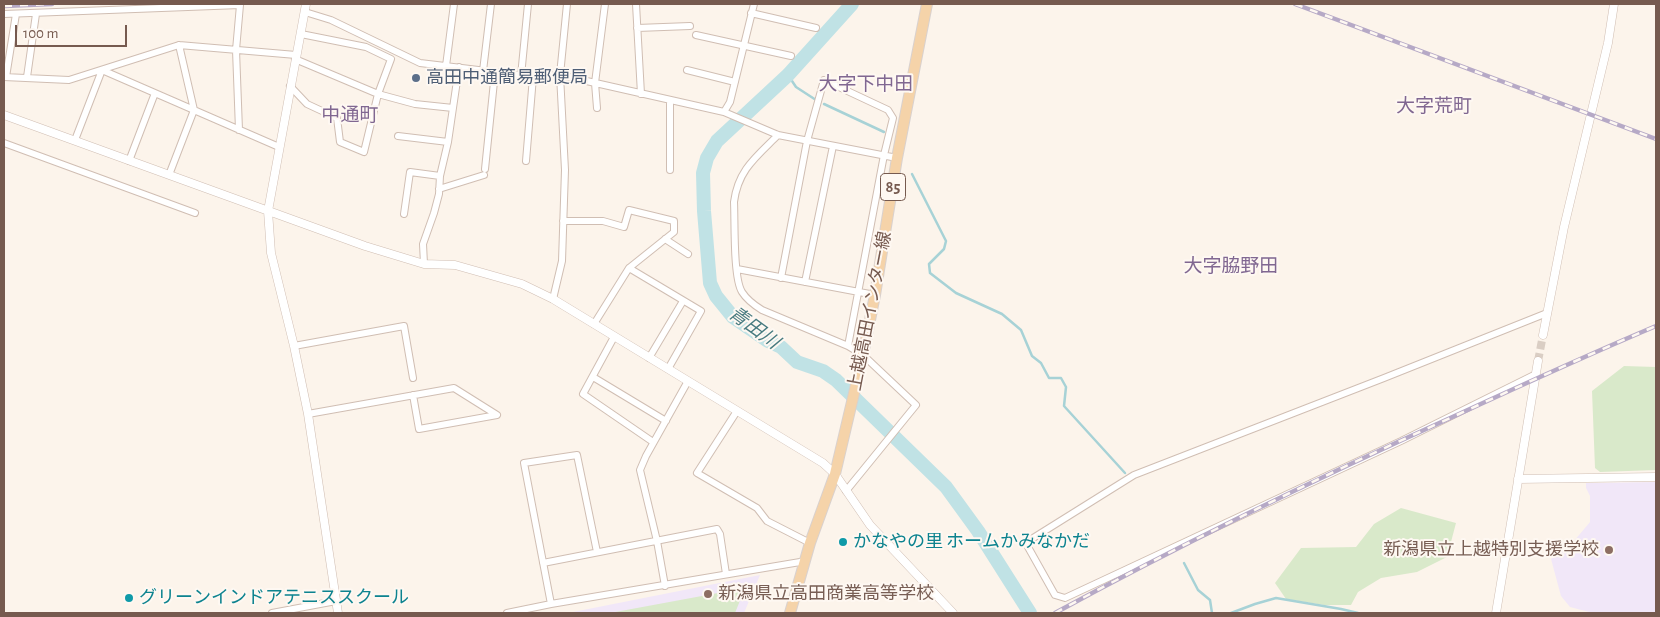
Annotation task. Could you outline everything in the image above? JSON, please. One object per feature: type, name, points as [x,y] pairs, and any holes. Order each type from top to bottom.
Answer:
[{"type":"main road","name":"上越高田インター線","points":[[790,613],[810,543],[835,474],[863,354],[875,295],[897,158],[927,4]]},
{"type":"street","points":[[446,66],[454,4]]},
{"type":"street","points":[[483,71],[491,4]]},
{"type":"street","points":[[521,76],[528,4]]},
{"type":"street","points":[[553,299],[562,260],[565,170],[560,75],[567,4]]},
{"type":"street","points":[[597,108],[595,83],[604,4]]},
{"type":"street","points":[[636,4],[640,94]]},
{"type":"street","points":[[724,112],[730,102],[754,4]]},
{"type":"street","points":[[1543,335],[1564,227],[1608,43],[1614,4]]},
{"type":"street","points":[[4,14],[240,5],[236,50],[239,130]]},
{"type":"street","points":[[338,613],[308,414],[294,346],[271,253],[268,211],[305,8],[420,62],[521,76],[560,75],[724,112],[778,135],[897,158]]},
{"type":"street","points":[[751,13],[816,28]]},
{"type":"street","points":[[16,14],[5,77],[69,80],[179,45],[296,57],[378,94],[415,104],[453,108]]},
{"type":"street","points":[[28,77],[36,14]]},
{"type":"street","points":[[637,28],[690,26]]},
{"type":"street","points":[[290,86],[306,104],[336,118],[340,142],[364,152],[378,94],[391,59],[366,48],[301,34]]},
{"type":"street","points":[[696,35],[743,47],[791,56]]},
{"type":"street","points":[[169,175],[194,110],[179,45]]},
{"type":"street","points":[[424,264],[423,244],[434,213],[439,189],[459,67]]},
{"type":"street","points":[[102,70],[279,147]]},
{"type":"street","points":[[75,140],[102,70]]},
{"type":"street","points":[[687,70],[735,82]]},
{"type":"street","points":[[439,189],[485,172],[495,72]]},
{"type":"street","points":[[526,161],[533,77]]},
{"type":"street","points":[[781,278],[807,141],[824,80],[888,110],[893,118],[884,155],[848,346]]},
{"type":"street","points":[[129,161],[155,93]]},
{"type":"street","points":[[670,100],[670,170]]},
{"type":"street","points":[[4,114],[364,246],[424,264],[455,265],[522,284],[553,299],[812,456],[835,474],[870,525],[953,613]]},
{"type":"street","points":[[778,135],[747,166],[738,181],[734,202],[738,282],[741,291],[753,305],[863,354],[916,404],[846,491]]},
{"type":"street","points":[[398,136],[448,142]]},
{"type":"street","points":[[4,143],[195,213]]},
{"type":"street","points":[[805,282],[833,146]]},
{"type":"street","points":[[404,214],[410,172],[440,176]]},
{"type":"street","points":[[563,221],[603,221],[624,227],[629,210],[674,221],[674,232],[629,268],[594,324]]},
{"type":"street","points":[[665,240],[688,254]]},
{"type":"street","points":[[629,268],[701,312],[668,369]]},
{"type":"street","points":[[737,269],[875,295]]},
{"type":"street","points":[[649,358],[683,301]]},
{"type":"street","points":[[1536,374],[1383,449],[1065,598],[1055,595],[1028,547],[1030,540],[1037,535],[1134,475],[1375,382],[1547,312]]},
{"type":"street","points":[[294,346],[404,326],[413,378]]},
{"type":"street","points":[[614,337],[583,394],[654,442]]},
{"type":"street","points":[[1496,613],[1538,361]]},
{"type":"street","points":[[593,377],[666,421]]},
{"type":"street","points":[[665,586],[657,541],[640,470],[688,382]]},
{"type":"street","points":[[308,414],[413,395],[454,388],[497,415],[420,429],[413,395]]},
{"type":"street","points":[[737,412],[698,473],[757,508],[767,521],[810,543]]},
{"type":"street","points":[[551,604],[524,463],[577,455],[597,552]]},
{"type":"street","points":[[1518,479],[1656,477]]},
{"type":"street","points":[[544,563],[717,529],[720,534],[726,574]]},
{"type":"street","points":[[507,613],[806,561]]},
{"type":"street","points":[[272,613],[336,601]]},
{"type":"shaded area","name":"新潟県立上越特別支援学校","points":[[1656,482],[1656,613],[1593,613],[1570,607],[1561,596],[1551,559],[1574,541],[1590,522],[1590,496],[1586,483]]},
{"type":"shaded area","name":"新潟県立高田商業高等学校","points":[[760,575],[744,613],[568,613]]},
{"type":"green space","points":[[1624,366],[1656,367],[1656,470],[1600,472],[1595,468],[1592,391]]},
{"type":"green space","points":[[1401,508],[1456,523],[1447,557],[1417,572],[1381,578],[1358,592],[1351,605],[1324,605],[1286,599],[1275,583],[1301,548],[1356,547],[1374,524]]},
{"type":"green space","points":[[745,588],[735,613],[610,613]]},
{"type":"waterway","name":"青田川","points":[[852,4],[788,75],[717,141],[707,158],[703,173],[710,283],[716,296],[733,317],[768,341],[781,347],[797,362],[823,371],[836,380],[946,487],[978,531],[1030,613]]},
{"type":"waterway","points":[[788,75],[796,87],[816,100]]},
{"type":"waterway","points":[[824,104],[884,132]]},
{"type":"waterway","points":[[912,174],[946,241],[944,249],[929,264],[930,273],[956,293],[1002,314],[1021,330],[1032,356],[1041,363],[1049,378],[1061,378],[1066,387],[1064,406],[1125,473]]},
{"type":"waterway","points":[[1184,563],[1198,590],[1210,600],[1212,613]]},
{"type":"waterway","points":[[1231,613],[1276,598],[1358,613]]},
{"type":"tunnel","points":[[1538,361],[1543,335]]},
{"type":"railway","points":[[4,6],[52,4]]},
{"type":"railway","points":[[1295,4],[1656,139]]},
{"type":"railway","points":[[1055,613],[1155,560],[1306,485],[1532,380],[1656,326]]},
{"type":"place","name":"高田中通簡易郵便局","points":[[416,78]]},
{"type":"place","name":"かなやの里 ホームかみなかだ","points":[[843,542]]},
{"type":"place","name":"新潟県立上越特別支援学校","points":[[1609,550]]},
{"type":"place","name":"新潟県立高田商業高等学校","points":[[708,594]]},
{"type":"place","name":"グリーンインドアテニススクール","points":[[129,598]]},
{"type":"district","name":"大字下中田","points":[[866,84]]},
{"type":"district","name":"大字荒町","points":[[1434,106]]},
{"type":"district","name":"中通町","points":[[350,115]]},
{"type":"district","name":"大字脇野田","points":[[1231,266]]}]
